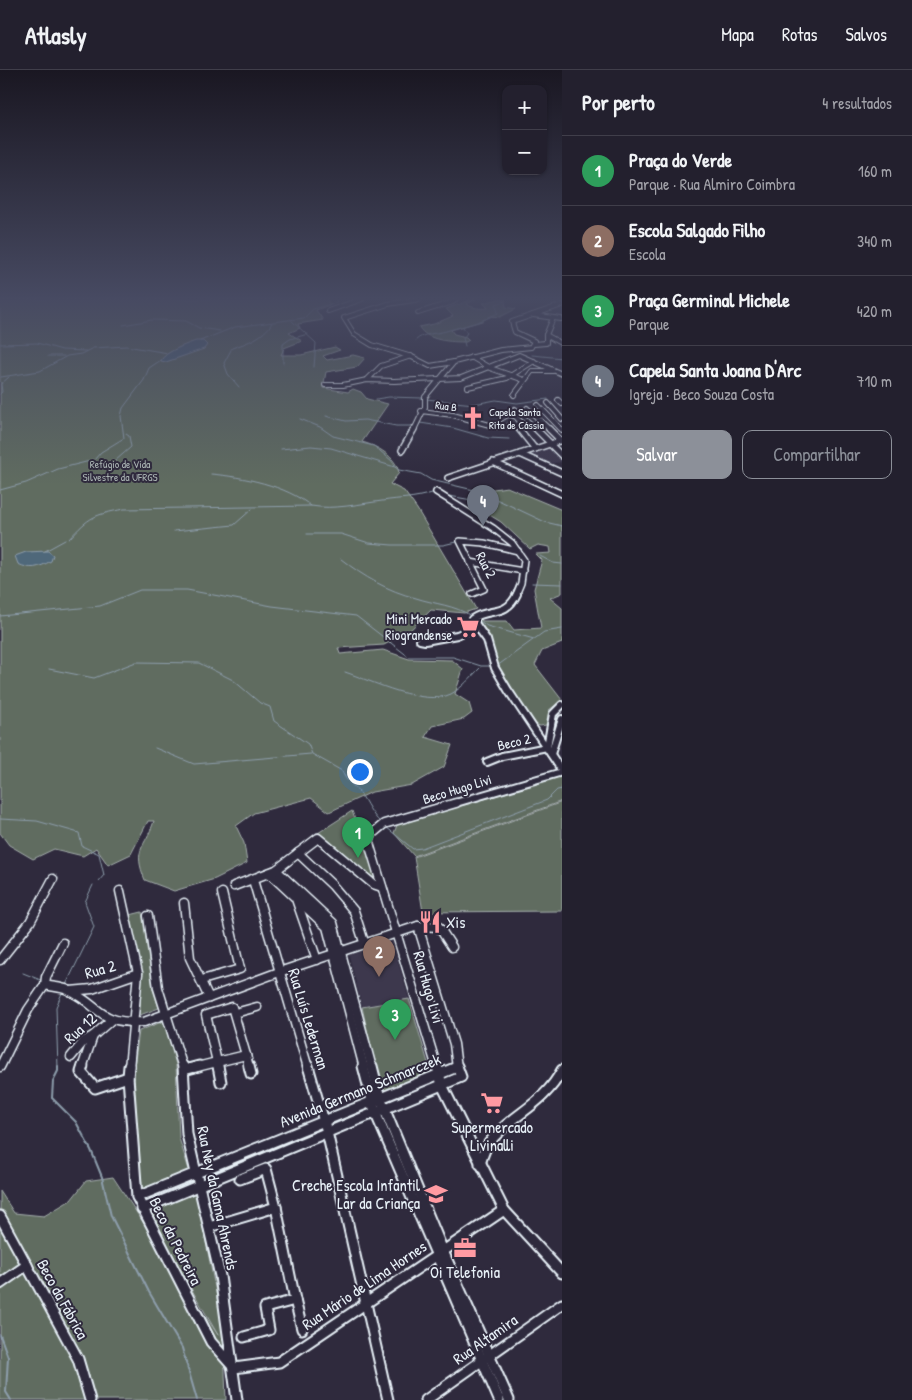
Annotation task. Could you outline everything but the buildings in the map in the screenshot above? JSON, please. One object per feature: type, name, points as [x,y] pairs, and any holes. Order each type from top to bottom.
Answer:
[{"type":"street","points":[[367,380],[380,365],[394,361]]},
{"type":"street","points":[[424,361],[430,366],[458,361]]},
{"type":"street","points":[[476,361],[524,380]]},
{"type":"street","points":[[326,385],[343,385],[367,380],[394,381],[466,377],[505,361]]},
{"type":"street","points":[[534,361],[562,374]]},
{"type":"street","points":[[468,388],[511,376],[534,361]]},
{"type":"street","points":[[402,450],[416,426],[421,411],[425,407],[424,397],[454,362]]},
{"type":"street","points":[[514,395],[532,371],[554,371]]},
{"type":"street","points":[[562,399],[558,400],[562,404]]},
{"type":"street","points":[[548,403],[562,419]]},
{"type":"street","points":[[538,405],[562,430]]},
{"type":"street","points":[[448,478],[561,441],[527,408]]},
{"type":"street","points":[[515,409],[562,456]]},
{"type":"street","name":"Rua B","points":[[421,411],[452,415],[497,427],[509,420],[514,422],[536,449]]},
{"type":"street","points":[[520,454],[562,473]]},
{"type":"street","points":[[493,462],[562,494]]},
{"type":"street","points":[[436,492],[493,528],[519,552],[524,560],[520,588],[512,602],[503,610],[473,617],[472,619],[487,640],[495,668],[562,771]]},
{"type":"street","name":"Rua 2","points":[[472,594],[484,588],[460,541],[484,543],[519,552]]},
{"type":"street","points":[[470,562],[523,571]]},
{"type":"street","points":[[420,640],[424,642],[457,635],[476,626]]},
{"type":"street","points":[[549,751],[553,714],[562,705]]},
{"type":"street","points":[[549,751],[562,719]]},
{"type":"street","name":"Beco 2","points":[[487,762],[502,756],[549,751]]},
{"type":"street","name":"Beco Hugo Livi","points":[[369,843],[372,834],[384,824],[562,771]]},
{"type":"street","points":[[234,886],[272,872],[318,838],[373,884],[382,887]]},
{"type":"street","name":"Rua Hugo Livi","points":[[369,843],[442,1085],[504,1210],[562,1274]]},
{"type":"street","points":[[298,853],[332,885],[354,911],[365,945]]},
{"type":"street","points":[[272,872],[296,898],[327,926],[339,953]]},
{"type":"street","points":[[272,872],[332,923],[376,1100],[485,1359],[499,1400]]},
{"type":"street","points":[[0,960],[36,915],[53,879]]},
{"type":"street","name":"Rua Luís Lederman","points":[[253,880],[323,1121],[328,1132],[388,1400]]},
{"type":"street","name":"Beco da Pedreira","points":[[120,891],[138,973],[128,1077],[137,1197],[211,1342],[234,1368]]},
{"type":"street","points":[[202,980],[240,969],[222,894]]},
{"type":"street","points":[[296,898],[317,960]]},
{"type":"street","points":[[184,903],[190,958],[209,998]]},
{"type":"street","name":"Rua Ney da Gama Ahrends","points":[[148,916],[158,988],[184,1070],[187,1134],[220,1276],[237,1400]]},
{"type":"street","points":[[418,926],[454,1044],[457,1067]]},
{"type":"street","points":[[44,984],[70,991],[110,1021],[134,1023],[144,1022],[279,972],[418,926],[439,927],[452,947]]},
{"type":"street","points":[[0,1066],[64,943]]},
{"type":"street","name":"Rua 2","points":[[70,991],[92,988],[138,973]]},
{"type":"street","points":[[235,1013],[257,1007]]},
{"type":"street","points":[[221,1082],[206,1015],[231,1008],[234,1008],[251,1074]]},
{"type":"street","name":"Rua 12","points":[[71,1057],[84,1041],[93,1036],[110,1021]]},
{"type":"street","points":[[93,1036],[81,1072],[95,1088],[128,1077]]},
{"type":"street","points":[[184,1070],[246,1055]]},
{"type":"street","name":"Avenida Germano Schmarczek","points":[[137,1197],[438,1074],[457,1067],[462,1077],[142,1209]]},
{"type":"street","points":[[480,1164],[486,1147],[498,1132],[539,1101],[557,1080],[562,1070]]},
{"type":"street","points":[[240,1180],[266,1169],[302,1329]]},
{"type":"street","points":[[209,1227],[276,1207]]},
{"type":"street","name":"Rua Mário de Lima Hornes","points":[[234,1368],[279,1362],[504,1210]]},
{"type":"street","name":"Beco da Fábrica","points":[[0,1216],[78,1358],[90,1400]]},
{"type":"street","points":[[0,1284],[27,1265]]},
{"type":"street","points":[[244,1337],[269,1330],[265,1308],[295,1300]]},
{"type":"street","name":"Rua Altamira","points":[[426,1400],[562,1304]]},
{"type":"street","points":[[485,1359],[509,1400]]},
{"type":"shaded area","points":[[551,447],[562,458],[562,462],[545,464],[524,454]]},
{"type":"shaded area","points":[[392,941],[409,999],[362,1007],[349,955]]},
{"type":"green space","name":"Refúgio de Vida Silvestre da UFRGS","points":[[0,361],[362,361],[357,367],[326,372],[323,388],[348,392],[353,389],[361,392],[367,399],[388,404],[362,442],[380,449],[394,462],[399,473],[390,484],[404,491],[417,509],[476,609],[464,613],[431,610],[407,633],[384,645],[338,648],[340,654],[383,650],[409,659],[452,660],[463,669],[455,694],[469,703],[472,713],[464,719],[432,726],[425,737],[452,745],[444,767],[412,785],[372,792],[329,812],[311,798],[254,813],[236,826],[244,843],[247,863],[215,879],[174,891],[145,880],[141,869],[141,849],[154,821],[148,821],[131,854],[108,865],[96,848],[83,856],[54,849],[33,859],[9,845],[0,833]]},
{"type":"green space","points":[[507,487],[562,510],[562,593],[550,598],[562,608],[562,643],[542,651],[535,665],[562,700],[549,710],[546,725],[540,726],[535,724],[495,664],[475,620],[480,617],[482,621],[507,621],[514,630],[541,628],[534,589],[542,560],[536,554],[551,553],[550,547],[538,545],[530,549],[501,522],[470,503],[480,491]]},
{"type":"green space","points":[[562,776],[562,801],[414,856],[394,833],[397,825]]},
{"type":"green space","points":[[562,802],[562,911],[423,912],[414,857]]},
{"type":"green space","points":[[352,811],[377,882],[318,833]]},
{"type":"green space","points":[[142,912],[153,990],[159,1008],[140,1015],[141,972],[130,915]]},
{"type":"green space","points":[[409,999],[431,1073],[381,1091],[362,1007]]},
{"type":"green space","points":[[164,1021],[176,1065],[179,1138],[189,1170],[142,1191],[133,1074],[139,1031]]},
{"type":"green space","points":[[113,1177],[218,1335],[147,1212],[196,1192],[228,1353],[224,1346],[226,1400],[0,1400],[0,1191],[14,1213],[44,1216],[71,1200],[86,1181]]},
{"type":"water","points":[[48,551],[53,555],[51,561],[34,567],[18,564],[15,556],[26,552]]},
{"type":"waterway","points":[[1,377],[40,371],[58,361]]},
{"type":"waterway","points":[[0,490],[26,483],[58,469],[94,460],[101,452],[124,438],[121,416],[123,408],[144,380],[149,368],[159,361]]},
{"type":"waterway","points":[[225,361],[228,374],[239,387]]},
{"type":"waterway","points":[[314,361],[314,367]]},
{"type":"waterway","points":[[0,394],[2,392],[1,384],[9,377]]},
{"type":"waterway","points":[[376,399],[389,397],[422,398]]},
{"type":"waterway","points":[[426,399],[474,404],[496,400],[517,403],[548,399]]},
{"type":"waterway","points":[[326,416],[346,421],[365,420],[396,426],[414,426]]},
{"type":"waterway","points":[[300,419],[320,427],[333,436],[374,446],[392,461],[395,466]]},
{"type":"waterway","points":[[420,423],[453,428],[488,438],[509,439]]},
{"type":"waterway","points":[[115,461],[131,447],[129,436],[126,434]]},
{"type":"waterway","points":[[281,449],[311,446],[331,448],[395,467],[399,470],[421,474],[431,480],[478,491],[485,498]]},
{"type":"waterway","points":[[211,474],[237,477],[277,487],[311,506]]},
{"type":"waterway","points":[[311,506],[337,507],[432,493]]},
{"type":"waterway","points":[[449,496],[472,500],[485,498]]},
{"type":"waterway","points":[[485,498],[494,498],[545,522],[562,526]]},
{"type":"waterway","points":[[69,539],[82,525],[93,518],[124,509],[311,506]]},
{"type":"waterway","points":[[174,531],[234,525],[252,509]]},
{"type":"waterway","points":[[307,534],[341,534],[369,543],[392,545],[443,545],[456,542]]},
{"type":"waterway","points":[[45,551],[65,540]]},
{"type":"waterway","points":[[540,556],[553,563],[562,564]]},
{"type":"waterway","points":[[341,559],[358,572],[386,587],[406,595],[451,607],[471,616]]},
{"type":"waterway","points":[[532,583],[562,584]]},
{"type":"waterway","points":[[0,616],[100,606],[140,590],[187,590],[272,606],[356,616],[409,657],[453,657],[481,666],[493,666]]},
{"type":"waterway","points":[[477,619],[487,626],[534,639]]},
{"type":"waterway","points":[[497,666],[544,632],[562,629]]},
{"type":"waterway","points":[[49,669],[94,678],[136,662],[199,663],[233,680],[260,703],[270,707],[274,721],[308,744],[312,754],[342,771],[381,823]]},
{"type":"waterway","points":[[345,672],[413,695],[440,697],[455,692],[480,668]]},
{"type":"waterway","points":[[155,748],[194,764],[311,754]]},
{"type":"waterway","points":[[386,827],[413,849],[422,848],[547,800],[557,790],[562,789]]},
{"type":"waterway","points":[[0,819],[37,821],[79,833],[82,846],[99,854],[104,875],[99,881]]},
{"type":"waterway","points":[[65,987],[94,927],[85,902],[93,885]]},
{"type":"waterway","points":[[23,973],[43,981]]},
{"type":"waterway","points":[[58,1068],[56,1007],[62,993]]},
{"type":"waterway","points":[[58,1068],[53,1081],[52,1098],[76,1122],[91,1150],[102,1177],[111,1216],[149,1292],[182,1348],[197,1400]]},
{"type":"waterway","points":[[0,1335],[8,1357],[6,1392],[11,1400]]},
{"type":"place","name":"Capela Santa Rita de Cássia","points":[[473,418]]},
{"type":"place","name":"Capela Santa Joana D'Arc","points":[[483,526]]},
{"type":"place","name":"Mini Mercado Riograndense","points":[[468,627]]},
{"type":"place","name":"Praça do Verde","points":[[358,858]]},
{"type":"place","name":"Xis","points":[[430,922]]},
{"type":"place","name":"Escola Salgado Filho","points":[[379,977]]},
{"type":"place","name":"Praça Germinal Michele","points":[[395,1040]]},
{"type":"place","name":"Supermercado Livinalli","points":[[492,1103]]},
{"type":"place","name":"Creche Escola Infantil Lar da Criança","points":[[436,1194]]},
{"type":"place","name":"Oi Telefonia","points":[[465,1248]]}]
